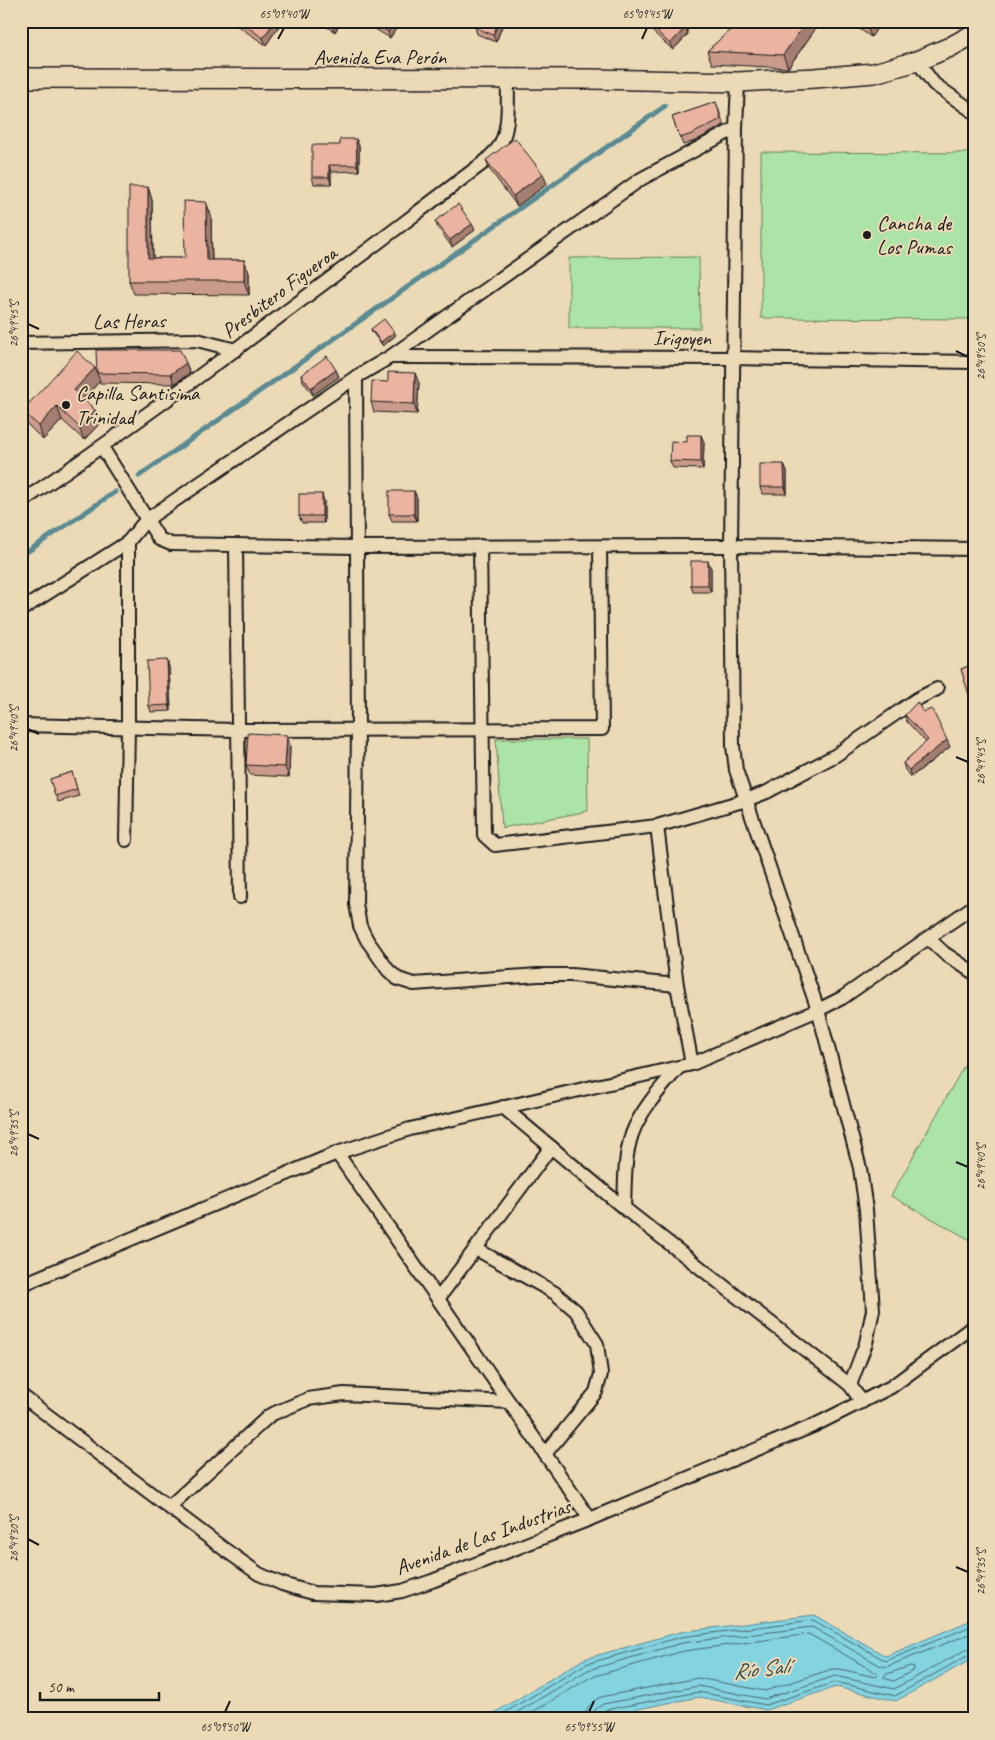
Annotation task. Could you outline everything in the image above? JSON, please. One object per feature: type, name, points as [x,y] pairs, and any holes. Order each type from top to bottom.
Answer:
[{"type":"main road","name":"Avenida Eva Perón","points":[[21,78],[591,79],[738,82],[815,78],[874,72],[917,61],[974,34]]},
{"type":"street","points":[[917,61],[934,84],[974,112]]},
{"type":"street","name":"Presbitero Figueroa","points":[[21,502],[102,447],[236,350],[487,160],[498,148],[504,134],[507,120],[508,80]]},
{"type":"street","points":[[738,82],[732,358],[733,746],[736,770],[818,1010],[860,1168],[870,1244],[873,1310],[866,1343],[850,1385]]},
{"type":"street","points":[[21,610],[128,542],[146,520],[390,357],[641,179],[736,128]]},
{"type":"street","name":"Las Heras","points":[[21,343],[197,340],[236,350]]},
{"type":"street","name":"Irigoyen","points":[[390,357],[732,358],[974,362]]},
{"type":"street","points":[[356,378],[358,728],[356,904],[360,926],[388,970],[398,980],[414,984],[538,975],[571,975],[677,984]]},
{"type":"street","points":[[102,447],[159,539],[171,544],[356,547],[731,546],[974,549]]},
{"type":"street","points":[[126,840],[128,542]]},
{"type":"street","points":[[236,546],[240,897]]},
{"type":"street","points":[[480,546],[484,835],[495,845],[657,826],[746,800],[767,792],[836,755],[917,699],[936,689]]},
{"type":"street","points":[[21,725],[237,730],[358,728],[602,729],[600,547]]},
{"type":"street","points":[[657,826],[677,984],[692,1064]]},
{"type":"street","points":[[21,1285],[337,1153],[410,1129],[692,1064],[842,998],[974,906]]},
{"type":"street","points":[[929,938],[944,953],[974,973]]},
{"type":"street","points":[[624,1208],[626,1170],[632,1134],[642,1114],[679,1067]]},
{"type":"street","points":[[503,1107],[624,1208],[850,1385],[862,1402]]},
{"type":"street","points":[[438,1299],[551,1147]]},
{"type":"street","points":[[337,1153],[590,1519]]},
{"type":"street","points":[[476,1249],[555,1293],[576,1311],[597,1344],[601,1374],[596,1392],[545,1454]]},
{"type":"street","name":"Avenida de Las Industrias","points":[[21,1395],[259,1574],[282,1584],[313,1593],[376,1595],[402,1591],[432,1582],[590,1519],[814,1425],[891,1387],[974,1326]]},
{"type":"street","points":[[169,1507],[270,1415],[308,1399],[344,1394],[509,1402]]},
{"type":"green space","name":"Cancha de Los Pumas","points":[[761,152],[974,153],[974,319],[761,318]]},
{"type":"green space","points":[[699,257],[700,328],[569,328],[569,258]]},
{"type":"green space","points":[[496,739],[587,739],[588,811],[502,828]]},
{"type":"green space","points":[[974,1048],[974,1242],[891,1196]]},
{"type":"water","name":"Río Salí","points":[[814,1615],[886,1656],[974,1619],[974,1658],[896,1701],[836,1687],[766,1710],[699,1697],[607,1715],[600,1719],[487,1719],[584,1659],[680,1632]]},
{"type":"building","points":[[239,21],[275,21],[263,38]]},
{"type":"building","points":[[326,21],[335,21],[332,25]]},
{"type":"building","points":[[371,21],[394,21],[388,32]]},
{"type":"building","points":[[477,21],[499,21],[493,35],[475,27]]},
{"type":"building","points":[[646,21],[680,21],[686,27],[670,44]]},
{"type":"building","points":[[807,21],[783,55],[707,51],[739,22]]},
{"type":"building","points":[[716,102],[721,119],[680,138],[672,117]]},
{"type":"building","points":[[515,138],[543,174],[513,196],[486,160]]},
{"type":"building","points":[[340,139],[356,139],[357,165],[329,165],[329,177],[312,177],[312,145],[340,145]]},
{"type":"building","points":[[129,187],[148,187],[148,258],[185,258],[184,201],[206,202],[207,260],[244,260],[244,281],[129,281]]},
{"type":"building","points":[[458,204],[472,224],[450,240],[435,221]]},
{"type":"building","points":[[384,319],[394,332],[381,342],[371,329]]},
{"type":"building","points":[[96,350],[180,350],[186,363],[171,374],[97,373]]},
{"type":"building","points":[[77,351],[95,368],[74,390],[95,410],[79,427],[57,406],[39,426],[22,411]]},
{"type":"building","points":[[327,356],[336,370],[311,388],[301,375]]},
{"type":"building","points":[[388,372],[415,373],[414,404],[371,402],[372,381],[388,382]]},
{"type":"building","points":[[687,435],[701,435],[701,462],[670,461],[671,441],[687,442]]},
{"type":"building","points":[[760,464],[784,464],[785,487],[760,487]]},
{"type":"building","points":[[389,491],[414,491],[414,514],[389,514]]},
{"type":"building","points":[[299,494],[322,494],[322,516],[299,516]]},
{"type":"building","points":[[691,561],[708,561],[708,585],[691,585]]},
{"type":"building","points":[[167,660],[169,705],[149,706],[147,661]]},
{"type":"building","points":[[974,664],[974,693],[969,695],[961,669]]},
{"type":"building","points":[[917,702],[923,712],[932,709],[947,740],[909,770],[903,763],[928,740],[905,715]]},
{"type":"building","points":[[248,733],[287,735],[285,767],[246,765]]},
{"type":"building","points":[[72,772],[77,789],[55,796],[50,779]]},
{"type":"waterway","points":[[139,476],[665,106]]},
{"type":"waterway","points":[[21,556],[115,492]]},
{"type":"place","name":"Cancha de Los Pumas","points":[[867,235]]},
{"type":"place","name":"Capilla Santisima Trinidad","points":[[66,405]]}]
